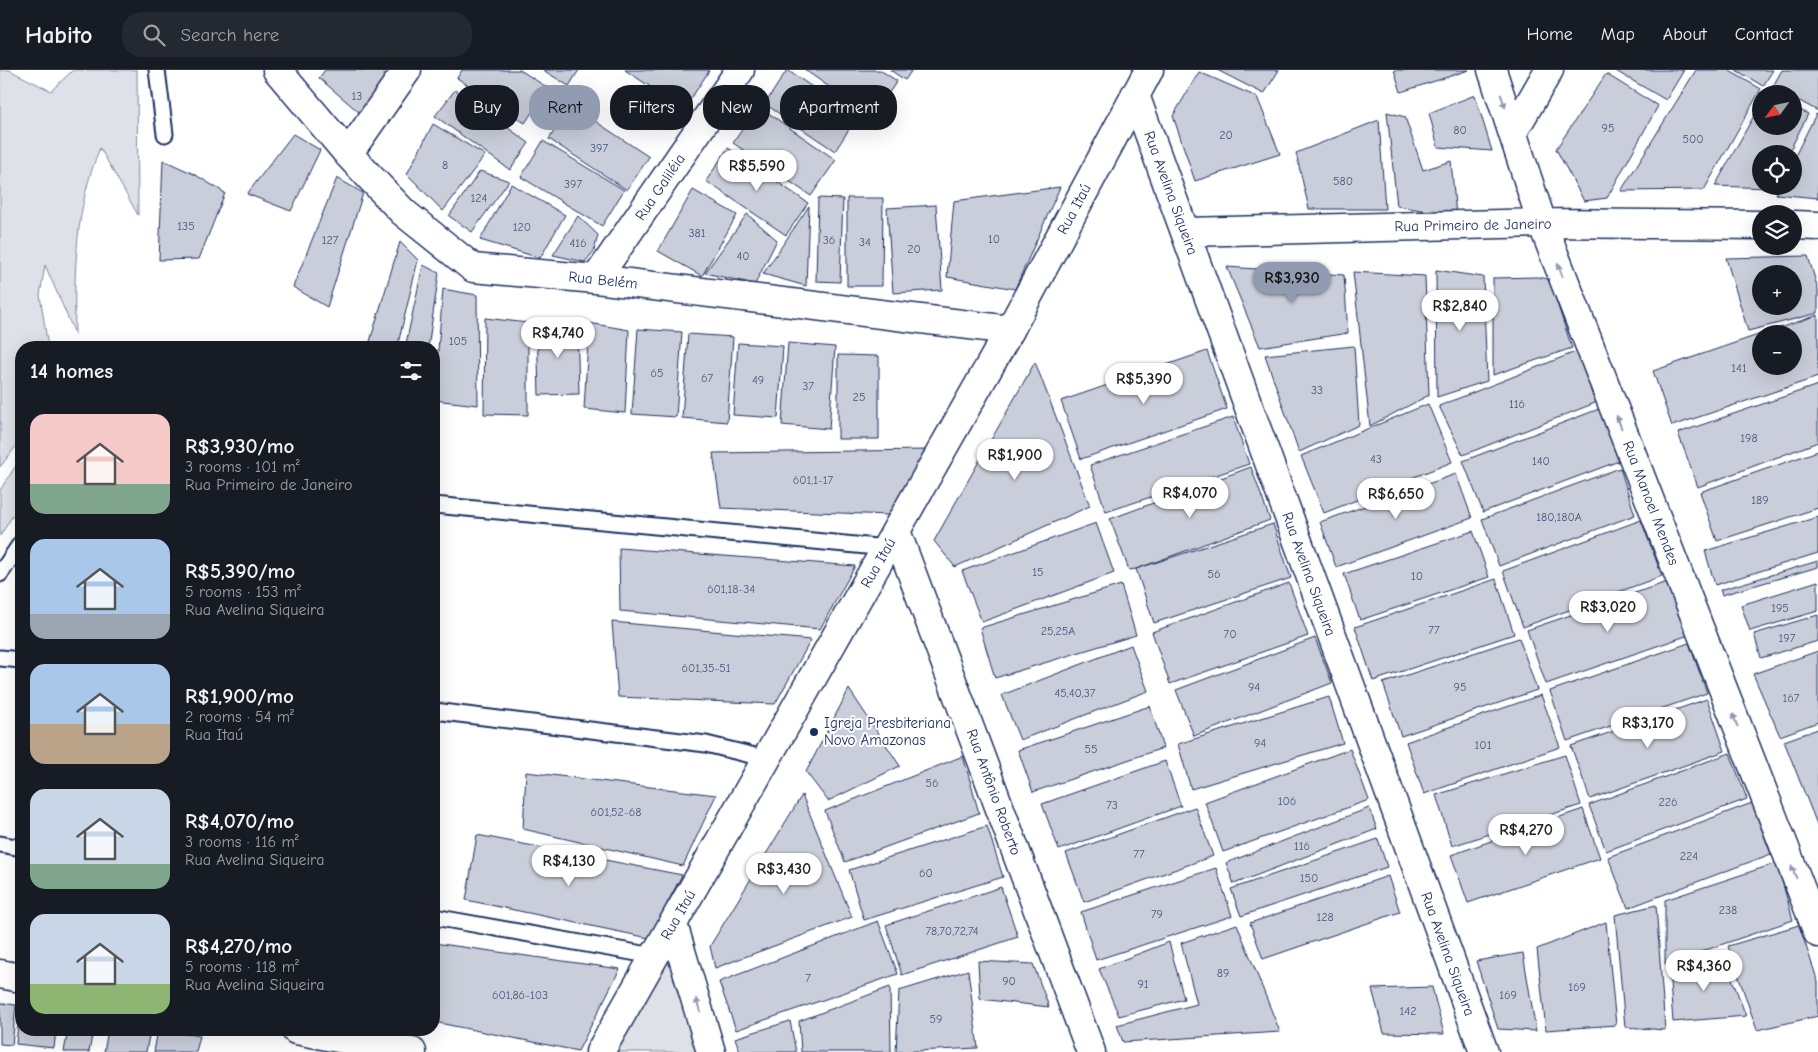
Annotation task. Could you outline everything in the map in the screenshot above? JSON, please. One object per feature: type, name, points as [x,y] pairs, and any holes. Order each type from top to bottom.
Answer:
[{"type":"street","name":"Rua Belém","points":[[277,70],[348,154],[403,212],[474,268],[596,279],[1010,330]]},
{"type":"street","points":[[348,154],[407,70]]},
{"type":"street","name":"Rua Galiléia","points":[[596,279],[740,70]]},
{"type":"street","name":"Rua Itaú","points":[[600,1052],[1010,330],[1149,70]]},
{"type":"street","name":"Rua Manoel Mendes","points":[[1492,70],[1542,223],[1818,933]]},
{"type":"street","points":[[1513,132],[1549,70]]},
{"type":"street","name":"Rua Avelina Siqueira","points":[[1135,95],[1484,1052]]},
{"type":"street","name":"Rua Primeiro de Janeiro","points":[[1185,232],[1542,223],[1752,225]]},
{"type":"street","points":[[1802,225],[1818,226]]},
{"type":"street","name":"Rua Antônio Roberto","points":[[891,540],[1091,1052]]},
{"type":"street","points":[[673,924],[712,1052]]},
{"type":"street","points":[[0,974],[15,977]]},
{"type":"street","points":[[328,1036],[412,1052]]},
{"type":"lane","points":[[157,70],[165,134]]},
{"type":"lane","points":[[440,505],[891,540]]},
{"type":"lane","points":[[0,574],[15,552]]},
{"type":"lane","points":[[0,658],[15,659]]},
{"type":"lane","points":[[440,712],[706,744],[767,759]]},
{"type":"lane","points":[[0,844],[15,847]]},
{"type":"lane","points":[[440,918],[654,956]]},
{"type":"shaded area","points":[[0,70],[9,70],[51,91],[73,70],[137,70],[138,215],[100,148],[85,193],[81,216],[76,263],[75,334],[45,265],[40,295],[47,341],[15,341],[15,448],[0,467]]},
{"type":"shaded area","points":[[15,467],[15,512],[0,536],[0,490]]},
{"type":"shaded area","points":[[672,935],[710,1052],[614,1052]]},
{"type":"building","points":[[325,70],[380,70],[387,76],[360,113],[319,78]]},
{"type":"building","points":[[462,70],[520,70],[543,85],[529,85],[529,117],[525,123],[519,119],[519,85],[468,85],[457,78]]},
{"type":"building","points":[[543,70],[579,70],[570,85]]},
{"type":"building","points":[[625,70],[709,71],[693,95],[693,85],[648,85]]},
{"type":"building","points":[[787,70],[809,85],[780,85],[780,114],[770,107],[770,96]]},
{"type":"building","points":[[805,70],[880,70],[897,81],[894,85],[826,85]]},
{"type":"building","points":[[890,70],[912,70],[905,80]]},
{"type":"building","points":[[1217,70],[1279,70],[1264,94]]},
{"type":"building","points":[[1394,70],[1469,70],[1401,92]]},
{"type":"building","points":[[1614,70],[1684,70],[1666,100]]},
{"type":"building","points":[[1696,70],[1728,70],[1754,85],[1752,85],[1752,105],[1704,190],[1621,191]]},
{"type":"building","points":[[1736,70],[1773,70],[1764,85]]},
{"type":"building","points":[[1782,70],[1818,70],[1818,111],[1802,102],[1802,85],[1774,85]]},
{"type":"building","points":[[1199,72],[1257,97],[1280,154],[1195,181],[1173,116]]},
{"type":"building","points":[[1606,74],[1658,106],[1607,198],[1584,201],[1556,149]]},
{"type":"building","points":[[455,90],[455,130],[511,130],[529,143],[510,170],[435,116]]},
{"type":"building","points":[[1475,95],[1492,151],[1438,147],[1429,113]]},
{"type":"building","points":[[1802,111],[1808,114],[1802,126]]},
{"type":"building","points":[[1387,112],[1405,117],[1423,170],[1451,161],[1456,216],[1397,206]]},
{"type":"building","points":[[770,114],[780,121],[780,130],[793,130],[836,160],[811,196],[733,143],[742,130],[770,130]]},
{"type":"building","points":[[1816,114],[1818,115],[1818,198],[1786,195],[1802,195],[1800,145]]},
{"type":"building","points":[[1752,119],[1752,135],[1798,135],[1792,145],[1752,145],[1752,187],[1715,186]]},
{"type":"building","points":[[1379,120],[1385,209],[1309,209],[1296,153]]},
{"type":"building","points":[[433,124],[485,155],[443,211],[407,174]]},
{"type":"building","points":[[600,124],[649,157],[627,190],[549,139],[555,130],[600,130]]},
{"type":"building","points":[[804,130],[849,130],[835,151]]},
{"type":"building","points":[[293,134],[320,150],[291,211],[247,194]]},
{"type":"building","points":[[543,141],[624,190],[602,226],[521,177]]},
{"type":"building","points":[[728,148],[808,203],[786,235],[706,181]]},
{"type":"building","points":[[163,160],[194,174],[225,193],[199,259],[159,260]]},
{"type":"building","points":[[480,171],[509,181],[472,232],[449,216]]},
{"type":"building","points":[[337,178],[363,193],[327,307],[293,287]]},
{"type":"building","points":[[511,184],[565,215],[540,258],[480,240]]},
{"type":"building","points":[[1060,187],[1015,289],[947,277],[954,201]]},
{"type":"building","points":[[693,190],[737,215],[702,276],[658,251]]},
{"type":"building","points":[[818,198],[843,199],[840,282],[816,281]]},
{"type":"building","points":[[847,198],[883,198],[882,286],[847,286]]},
{"type":"building","points":[[936,205],[942,290],[893,293],[887,208]]},
{"type":"building","points":[[809,206],[806,286],[763,274]]},
{"type":"building","points":[[747,214],[777,240],[755,284],[705,273]]},
{"type":"building","points":[[578,216],[598,235],[594,251],[585,262],[553,255]]},
{"type":"building","points":[[400,242],[418,260],[399,341],[370,341]]},
{"type":"building","points":[[1808,256],[1818,289],[1818,313],[1771,325],[1752,325],[1752,330],[1748,331],[1726,258]]},
{"type":"building","points":[[423,265],[439,273],[429,341],[407,341]]},
{"type":"building","points":[[1227,267],[1344,275],[1348,333],[1260,347]]},
{"type":"building","points":[[1436,270],[1483,277],[1487,381],[1437,397]]},
{"type":"building","points":[[1353,272],[1425,276],[1429,395],[1370,426]]},
{"type":"building","points":[[1537,277],[1549,279],[1572,348],[1493,375],[1493,278]]},
{"type":"building","points":[[443,289],[477,295],[478,405],[440,401],[439,341]]},
{"type":"building","points":[[1818,315],[1818,377],[1672,426],[1653,371],[1752,337],[1752,375],[1802,375],[1802,325],[1789,325]]},
{"type":"building","points":[[485,318],[528,323],[528,415],[484,414]]},
{"type":"building","points":[[577,323],[579,394],[539,395],[537,324]]},
{"type":"building","points":[[589,323],[629,330],[625,413],[584,409]]},
{"type":"building","points":[[638,329],[682,332],[676,417],[632,414]]},
{"type":"building","points":[[688,334],[733,337],[727,422],[682,418]]},
{"type":"building","points":[[738,343],[783,346],[778,418],[733,415]]},
{"type":"building","points":[[788,343],[835,347],[829,429],[782,425]]},
{"type":"building","points":[[1354,346],[1359,425],[1299,452],[1265,355]]},
{"type":"building","points":[[1207,351],[1227,409],[1081,459],[1061,401]]},
{"type":"building","points":[[1578,351],[1595,403],[1463,455],[1439,406]]},
{"type":"building","points":[[838,355],[879,356],[879,439],[838,439]]},
{"type":"building","points":[[1035,362],[1090,506],[955,567],[934,541]]},
{"type":"building","points":[[1818,385],[1818,442],[1698,487],[1678,433]]},
{"type":"building","points":[[1428,404],[1452,462],[1324,513],[1301,456]]},
{"type":"building","points":[[1599,409],[1619,461],[1483,512],[1463,461]]},
{"type":"building","points":[[1233,417],[1249,464],[1106,512],[1090,465]]},
{"type":"building","points":[[927,450],[888,515],[721,508],[713,453]]},
{"type":"building","points":[[1818,451],[1818,508],[1717,541],[1700,492]]},
{"type":"building","points":[[1251,467],[1270,520],[1129,570],[1110,519]]},
{"type":"building","points":[[1620,468],[1635,515],[1499,566],[1482,519]]},
{"type":"building","points":[[1456,474],[1472,518],[1336,567],[1320,522]]},
{"type":"building","points":[[1818,517],[1818,553],[1715,585],[1705,551]]},
{"type":"building","points":[[1641,520],[1662,576],[1523,627],[1503,571]]},
{"type":"building","points":[[1096,523],[1114,573],[982,622],[962,571]]},
{"type":"building","points":[[1273,524],[1291,578],[1154,623],[1136,569]]},
{"type":"building","points":[[1473,531],[1489,577],[1360,620],[1344,574]]},
{"type":"building","points":[[619,548],[855,566],[820,629],[620,611]]},
{"type":"building","points":[[1818,561],[1818,567],[1722,595],[1720,590]]},
{"type":"building","points":[[1496,579],[1514,634],[1373,681],[1355,627]]},
{"type":"building","points":[[1670,581],[1689,635],[1546,684],[1527,630]]},
{"type":"building","points":[[1818,581],[1818,611],[1750,631],[1741,605]]},
{"type":"building","points":[[1289,583],[1308,636],[1170,684],[1152,632]]},
{"type":"building","points":[[1121,585],[1136,635],[995,678],[980,628]]},
{"type":"building","points":[[1818,615],[1818,641],[1761,658],[1754,634]]},
{"type":"building","points":[[612,622],[811,640],[775,704],[618,697]]},
{"type":"building","points":[[1315,638],[1332,683],[1194,736],[1176,690]]},
{"type":"building","points":[[1519,638],[1537,690],[1401,736],[1383,683]]},
{"type":"building","points":[[1689,643],[1707,693],[1567,741],[1550,691]]},
{"type":"building","points":[[1131,645],[1148,691],[1020,740],[1002,695]]},
{"type":"building","points":[[1818,651],[1818,722],[1780,736],[1753,674]]},
{"type":"building","points":[[849,689],[900,766],[828,801],[806,772]]},
{"type":"building","points":[[1541,695],[1560,747],[1424,794],[1406,742]]},
{"type":"building","points":[[1329,697],[1343,743],[1191,789],[1178,744]]},
{"type":"building","points":[[1707,699],[1725,751],[1590,799],[1571,746]]},
{"type":"building","points":[[1150,706],[1163,748],[1033,792],[1018,750]]},
{"type":"building","points":[[1818,729],[1818,827],[1784,741]]},
{"type":"building","points":[[1350,749],[1369,800],[1223,852],[1205,802]]},
{"type":"building","points":[[1730,753],[1747,799],[1606,851],[1589,805]]},
{"type":"building","points":[[1565,755],[1581,805],[1452,846],[1436,795]]},
{"type":"building","points":[[963,756],[979,813],[845,862],[825,811]]},
{"type":"building","points":[[1165,761],[1181,806],[1059,850],[1042,804]]},
{"type":"building","points":[[526,772],[716,795],[683,866],[523,829]]},
{"type":"building","points":[[802,795],[852,917],[715,968],[710,946]]},
{"type":"building","points":[[1752,803],[1771,854],[1628,908],[1608,857]]},
{"type":"building","points":[[1195,807],[1213,856],[1084,902],[1066,853]]},
{"type":"building","points":[[1369,808],[1377,829],[1234,884],[1226,863]]},
{"type":"building","points":[[1583,809],[1600,858],[1468,903],[1451,855]]},
{"type":"building","points":[[987,826],[1003,877],[864,920],[849,870]]},
{"type":"building","points":[[477,835],[682,875],[649,938],[466,900]]},
{"type":"building","points":[[1378,839],[1387,867],[1241,916],[1231,889]]},
{"type":"building","points":[[1777,863],[1793,920],[1665,964],[1665,900]]},
{"type":"building","points":[[1216,868],[1232,916],[1096,960],[1081,912]]},
{"type":"building","points":[[1388,876],[1400,912],[1263,959],[1250,923]]},
{"type":"building","points":[[1001,887],[1018,937],[902,975],[886,925]]},
{"type":"building","points":[[1656,905],[1665,1030],[1625,1027],[1615,915]]},
{"type":"building","points":[[878,921],[898,974],[736,1030],[719,982]]},
{"type":"building","points":[[1606,922],[1616,1025],[1546,1030],[1537,949]]},
{"type":"building","points":[[1237,924],[1280,1032],[1123,1042],[1117,1025],[1197,1004],[1181,943]]},
{"type":"building","points":[[1799,925],[1818,982],[1818,1016],[1757,1030],[1728,946]]},
{"type":"building","points":[[1169,942],[1184,999],[1119,1016],[1099,969]]},
{"type":"building","points":[[440,944],[620,969],[578,1051],[440,1023]]},
{"type":"building","points":[[1523,953],[1536,1031],[1498,1029],[1476,961]]},
{"type":"building","points":[[1723,955],[1746,1016],[1673,1022],[1669,970]]},
{"type":"building","points":[[978,961],[1033,964],[1049,1007],[980,999]]},
{"type":"building","points":[[968,970],[978,1048],[896,1052],[899,991]]},
{"type":"building","points":[[890,987],[891,1052],[801,1052],[799,1021]]},
{"type":"building","points":[[1432,987],[1444,1034],[1384,1033],[1372,989]]},
{"type":"building","points":[[0,1003],[15,1005],[12,1045],[0,1044]]},
{"type":"building","points":[[790,1021],[796,1052],[740,1052],[735,1038]]},
{"type":"building","points":[[17,1036],[55,1036],[54,1048],[16,1044]]},
{"type":"building","points":[[67,1036],[92,1036],[89,1052],[64,1052]]},
{"type":"building","points":[[107,1036],[149,1036],[146,1052],[104,1052]]},
{"type":"building","points":[[157,1036],[200,1036],[196,1052],[154,1052]]},
{"type":"place","name":"Igreja Presbiteriana Novo Amazonas","points":[[814,732]]}]
